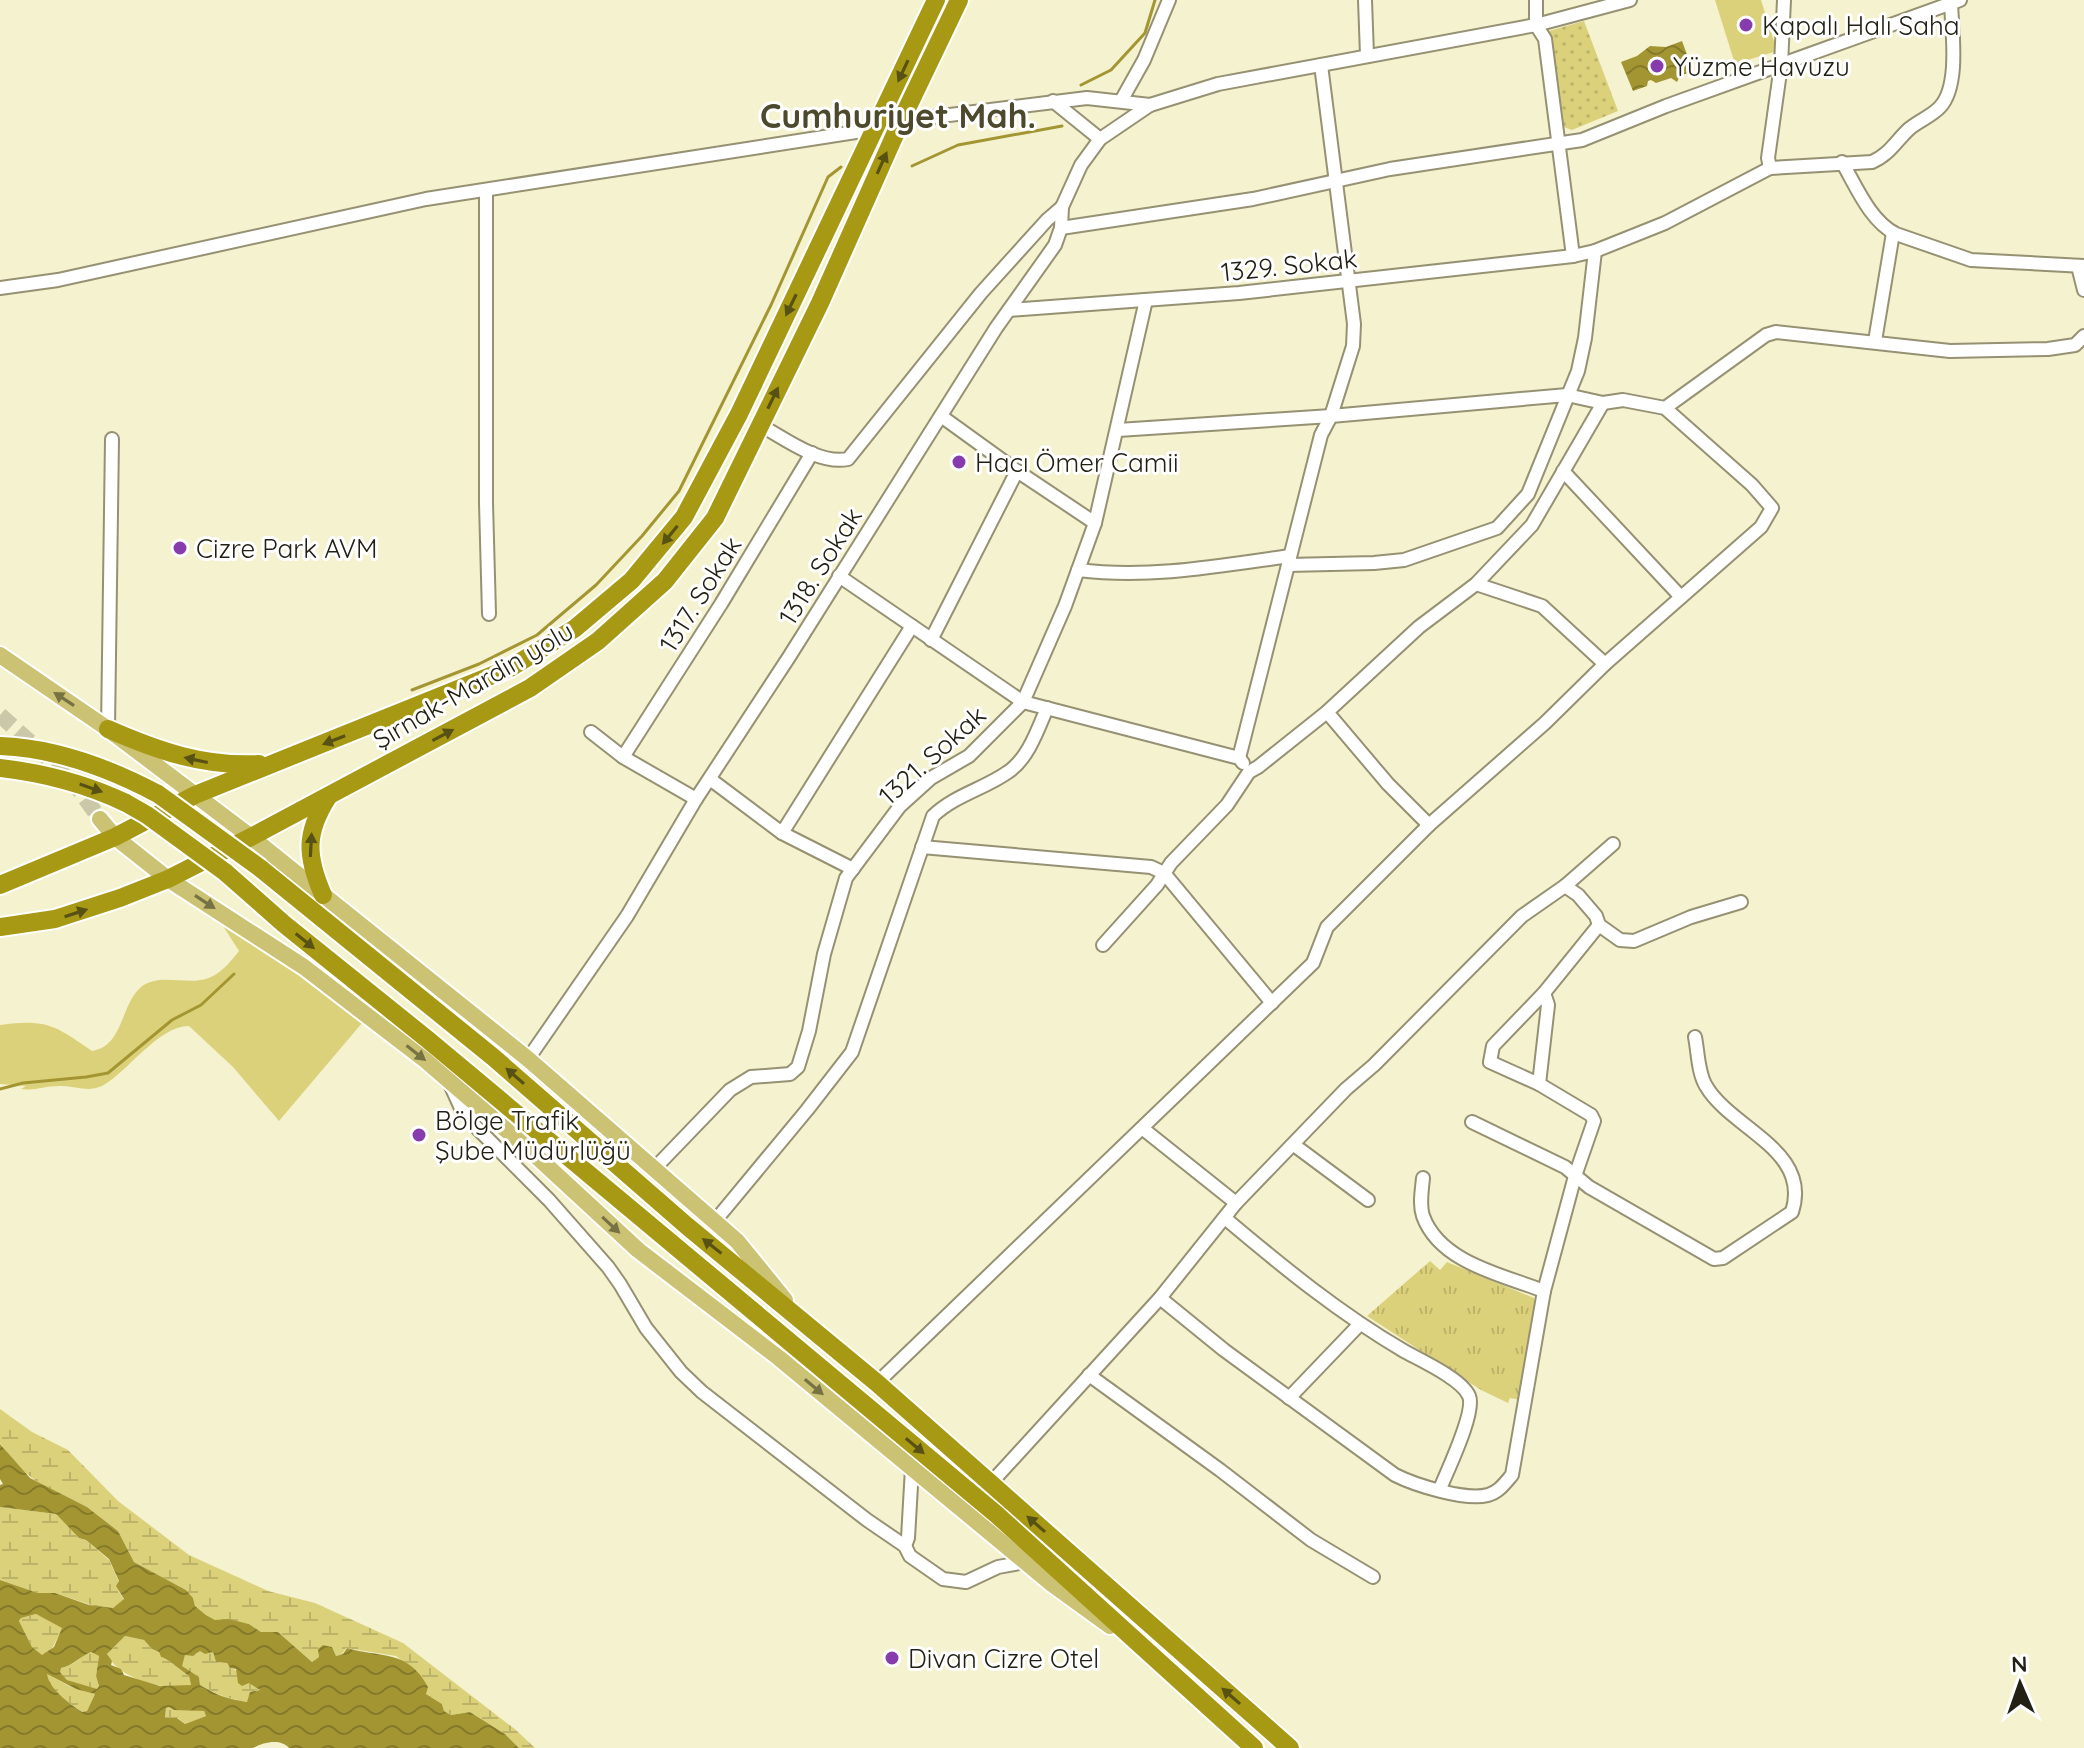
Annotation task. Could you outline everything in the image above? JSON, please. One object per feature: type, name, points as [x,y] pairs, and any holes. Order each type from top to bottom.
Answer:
[{"type":"highway","name":"Şırnak-Mardin yolu","points":[[0,885],[115,837],[195,795],[510,668],[574,629],[632,580],[684,517],[739,414],[936,0]]},
{"type":"highway","name":"Şırnak-Mardin yolu","points":[[0,927],[55,919],[168,879],[328,797],[530,688],[598,641],[665,581],[715,518],[820,303],[959,0]]},
{"type":"highway","points":[[108,729],[192,760],[237,765],[274,763]]},
{"type":"highway","points":[[0,746],[32,749],[85,761],[158,794],[260,868],[493,1057],[687,1226],[877,1383],[1290,1748]]},
{"type":"highway","points":[[0,768],[66,780],[126,803],[225,872],[996,1514],[1254,1748]]},
{"type":"highway","points":[[323,895],[310,858],[317,815],[328,797]]},
{"type":"main road","points":[[0,655],[108,729],[251,837],[528,1059],[737,1241],[800,1319]]},
{"type":"main road","points":[[100,819],[115,837],[168,879],[304,967],[449,1082],[534,1154],[638,1250],[779,1358],[1025,1562],[1166,1668]]},
{"type":"street","points":[[1121,101],[1144,60],[1169,0]]},
{"type":"street","points":[[1365,0],[1367,55]]},
{"type":"street","points":[[1536,0],[1536,25],[1545,39],[1573,256]]},
{"type":"street","points":[[901,121],[1087,98],[1150,105],[1218,84],[1536,25],[1630,0]]},
{"type":"street","points":[[1061,228],[1253,199],[1390,169],[1582,140],[1781,65],[1956,2],[1952,75],[1947,95],[1939,109],[1909,129],[1884,157],[1872,162],[1770,168],[1768,158],[1781,65],[1784,0]]},
{"type":"street","points":[[1239,758],[1321,435],[1331,416],[1353,346],[1350,281],[1321,65]]},
{"type":"street","points":[[1053,101],[1100,139]]},
{"type":"street","name":"1318. Sokak","points":[[528,1059],[627,916],[696,799],[1009,310],[1055,245],[1061,228],[1062,207],[1081,165],[1100,139],[1150,105]]},
{"type":"street","points":[[0,288],[58,280],[426,199],[875,129]]},
{"type":"street","points":[[1842,162],[1870,209],[1884,228],[1893,233],[1971,260],[2081,266],[2084,290]]},
{"type":"street","name":"1329. Sokak","points":[[1009,310],[1239,293],[1573,256],[1595,251],[1665,223],[1770,168]]},
{"type":"street","points":[[486,190],[489,614]]},
{"type":"street","points":[[760,425],[812,453],[837,461],[848,459],[981,293],[1062,207]]},
{"type":"street","points":[[1875,341],[1893,233]]},
{"type":"street","points":[[1078,570],[1116,575],[1155,574],[1289,560],[1374,563],[1404,560],[1497,528],[1528,494],[1578,371],[1595,251]]},
{"type":"street","name":"1321. Sokak","points":[[654,1169],[730,1090],[751,1077],[790,1074],[798,1067],[809,1031],[824,954],[846,878],[900,806],[931,778],[969,756],[1023,702],[1065,606],[1095,523],[1146,300]]},
{"type":"street","points":[[1665,408],[1766,335],[1776,332],[1950,351],[2048,349],[2075,345],[2084,336]]},
{"type":"street","points":[[877,1383],[1313,963],[1327,927],[1429,825],[1761,527],[1772,508],[1752,485],[1665,408],[1623,400],[1603,403],[1567,395],[1331,416],[1118,430]]},
{"type":"street","points":[[1103,945],[1227,805],[1249,772],[1327,712],[1419,627],[1476,584],[1532,525],[1603,403]]},
{"type":"street","points":[[941,416],[1095,523]]},
{"type":"street","points":[[108,729],[112,439]]},
{"type":"street","name":"1317. Sokak","points":[[623,757],[721,604],[812,453]]},
{"type":"street","points":[[931,640],[1017,471]]},
{"type":"street","points":[[1563,471],[1681,597]]},
{"type":"street","points":[[839,576],[1023,702],[1239,758],[1249,772]]},
{"type":"street","points":[[1476,584],[1542,606],[1605,664]]},
{"type":"street","points":[[782,833],[912,626]]},
{"type":"street","points":[[715,1221],[852,1052],[933,816],[959,796],[1011,770],[1036,735],[1047,708]]},
{"type":"street","points":[[1327,712],[1388,784],[1429,825]]},
{"type":"street","points":[[591,732],[623,757],[696,799]]},
{"type":"street","points":[[710,779],[782,833],[853,869]]},
{"type":"street","points":[[990,1484],[1160,1298],[1236,1203],[1346,1089],[1374,1065],[1522,916],[1565,886],[1613,844]]},
{"type":"street","points":[[922,847],[1151,867],[1164,873],[1272,1003]]},
{"type":"street","points":[[1565,886],[1578,895],[1596,916],[1599,925],[1620,940],[1634,941],[1691,917],[1741,902]]},
{"type":"street","points":[[1160,1298],[1395,1475],[1414,1484],[1462,1496],[1487,1495],[1501,1488],[1512,1475],[1544,1291],[1575,1176],[1594,1121],[1591,1115],[1539,1084],[1490,1062],[1493,1046],[1544,993],[1599,925]]},
{"type":"street","points":[[1539,1084],[1548,1005],[1544,993]]},
{"type":"street","points":[[1472,1122],[1565,1167],[1589,1187],[1714,1259],[1723,1258],[1792,1212],[1795,1190],[1792,1171],[1769,1144],[1718,1102],[1704,1083],[1695,1037]]},
{"type":"street","points":[[449,1082],[460,1106],[474,1125],[549,1200],[608,1267],[646,1328],[691,1382],[867,1520],[905,1546],[910,1556],[943,1579],[966,1582],[998,1567],[1025,1562]]},
{"type":"street","points":[[1142,1128],[1236,1203]]},
{"type":"street","points":[[1294,1145],[1368,1200]]},
{"type":"street","points":[[1423,1178],[1423,1216],[1440,1241],[1464,1260],[1544,1291]]},
{"type":"street","points":[[1226,1219],[1289,1273],[1359,1325],[1456,1381],[1469,1395],[1471,1410],[1440,1489]]},
{"type":"street","points":[[1289,1398],[1359,1325]]},
{"type":"street","points":[[1089,1375],[1311,1540],[1373,1577]]},
{"type":"street","points":[[905,1546],[912,1468]]},
{"type":"green space","name":"Kapalı Halı Saha","points":[[1715,0],[1761,0],[1777,51],[1735,64]]},
{"type":"green space","points":[[1584,21],[1618,111],[1572,130],[1561,126],[1549,31]]},
{"type":"green space","points":[[211,907],[368,1016],[279,1121],[233,1067],[189,1026],[166,1033],[112,1079],[96,1088],[59,1086],[21,1089],[26,1086],[0,1084],[0,1025],[29,1023],[49,1026],[92,1051],[110,1042],[133,997],[146,984],[162,980],[206,979],[220,971],[239,951]]},
{"type":"green space","points":[[1430,1261],[1440,1270],[1447,1262],[1534,1298],[1537,1308],[1521,1400],[1510,1398],[1508,1403],[1481,1390],[1367,1316]]},
{"type":"green space","points":[[0,1409],[32,1432],[68,1450],[118,1501],[189,1555],[268,1591],[315,1603],[403,1643],[535,1748],[519,1748],[505,1734],[470,1712],[451,1715],[444,1711],[442,1704],[426,1694],[416,1672],[396,1656],[346,1648],[336,1656],[332,1647],[323,1645],[319,1657],[312,1662],[278,1632],[261,1632],[249,1624],[215,1620],[206,1615],[195,1606],[186,1590],[134,1562],[118,1531],[87,1507],[40,1484],[19,1468],[0,1443]]},
{"type":"green space","points":[[0,1507],[56,1514],[79,1538],[86,1540],[109,1560],[124,1600],[113,1608],[100,1608],[0,1580]]},
{"type":"green space","points":[[36,1614],[62,1627],[52,1649],[41,1655],[32,1647],[19,1621]]},
{"type":"green space","points":[[125,1636],[144,1640],[161,1657],[189,1676],[191,1685],[156,1685],[121,1670],[107,1654]]},
{"type":"green space","points":[[200,1650],[213,1652],[216,1662],[227,1663],[238,1671],[237,1676],[261,1689],[254,1691],[247,1702],[222,1696],[200,1685],[199,1677],[181,1666],[185,1655],[197,1654]]},
{"type":"green space","points":[[91,1652],[99,1656],[97,1690],[67,1680],[60,1672],[60,1668]]},
{"type":"green space","points":[[47,1674],[71,1687],[95,1694],[87,1711],[82,1712],[57,1693],[46,1678]]},
{"type":"green space","points":[[166,1708],[204,1711],[206,1716],[185,1724],[178,1718],[165,1718]]},
{"type":"water","name":"Yüzme Havuzu","points":[[1682,41],[1693,71],[1680,76],[1677,82],[1671,78],[1656,83],[1651,80],[1647,86],[1633,91],[1621,62],[1637,56],[1650,46],[1666,47]]},
{"type":"water","points":[[0,1444],[30,1478],[87,1507],[118,1531],[134,1562],[186,1590],[195,1606],[206,1615],[215,1620],[228,1619],[249,1624],[261,1632],[278,1632],[312,1662],[319,1657],[318,1649],[323,1645],[332,1647],[336,1656],[343,1654],[347,1648],[402,1661],[420,1675],[428,1687],[426,1694],[442,1704],[444,1711],[451,1715],[470,1712],[505,1734],[519,1748],[289,1748],[272,1742],[253,1748],[0,1748],[0,1580],[89,1605],[113,1608],[124,1599],[116,1586],[119,1581],[109,1559],[79,1538],[56,1514],[0,1507],[0,1485],[3,1484],[0,1479]],"holes":[[[36,1614],[62,1628],[54,1647],[42,1655],[32,1647],[19,1621]],[[125,1636],[144,1640],[161,1657],[189,1676],[191,1685],[160,1686],[124,1675],[121,1669],[111,1665],[107,1654]],[[200,1651],[205,1654],[213,1652],[216,1662],[227,1663],[230,1668],[236,1669],[238,1683],[242,1686],[249,1683],[260,1690],[250,1692],[247,1702],[212,1692],[200,1685],[199,1677],[182,1666],[185,1655],[193,1656]],[[91,1652],[99,1656],[97,1689],[67,1680],[60,1672],[61,1668]],[[47,1674],[76,1689],[95,1694],[87,1711],[82,1712],[51,1685]],[[169,1707],[174,1710],[204,1711],[206,1716],[185,1724],[177,1718],[165,1718],[166,1708]]]},
{"type":"waterway","points":[[1081,85],[1111,70],[1145,33],[1155,0]]},
{"type":"waterway","points":[[912,166],[958,145],[1062,126]]},
{"type":"waterway","points":[[412,690],[479,664],[537,635],[596,585],[679,491],[771,305],[828,177],[841,167]]},
{"type":"waterway","points":[[0,1089],[23,1083],[108,1073],[172,1020],[201,1005],[234,974]]},
{"type":"tunnel","points":[[0,715],[72,780],[100,819]]},
{"type":"place","name":"Kapalı Halı Saha","points":[[1746,25]]},
{"type":"place","name":"Yüzme Havuzu","points":[[1657,66]]},
{"type":"place","name":"Hacı Ömer Camii","points":[[959,462]]},
{"type":"place","name":"Cizre Park AVM","points":[[180,548]]},
{"type":"place","name":"Bölge Trafik Şube Müdürlüğü","points":[[419,1135]]},
{"type":"place","name":"Divan Cizre Otel","points":[[892,1658]]},
{"type":"district","name":"Cumhuriyet Mah.","points":[[898,115]]}]
